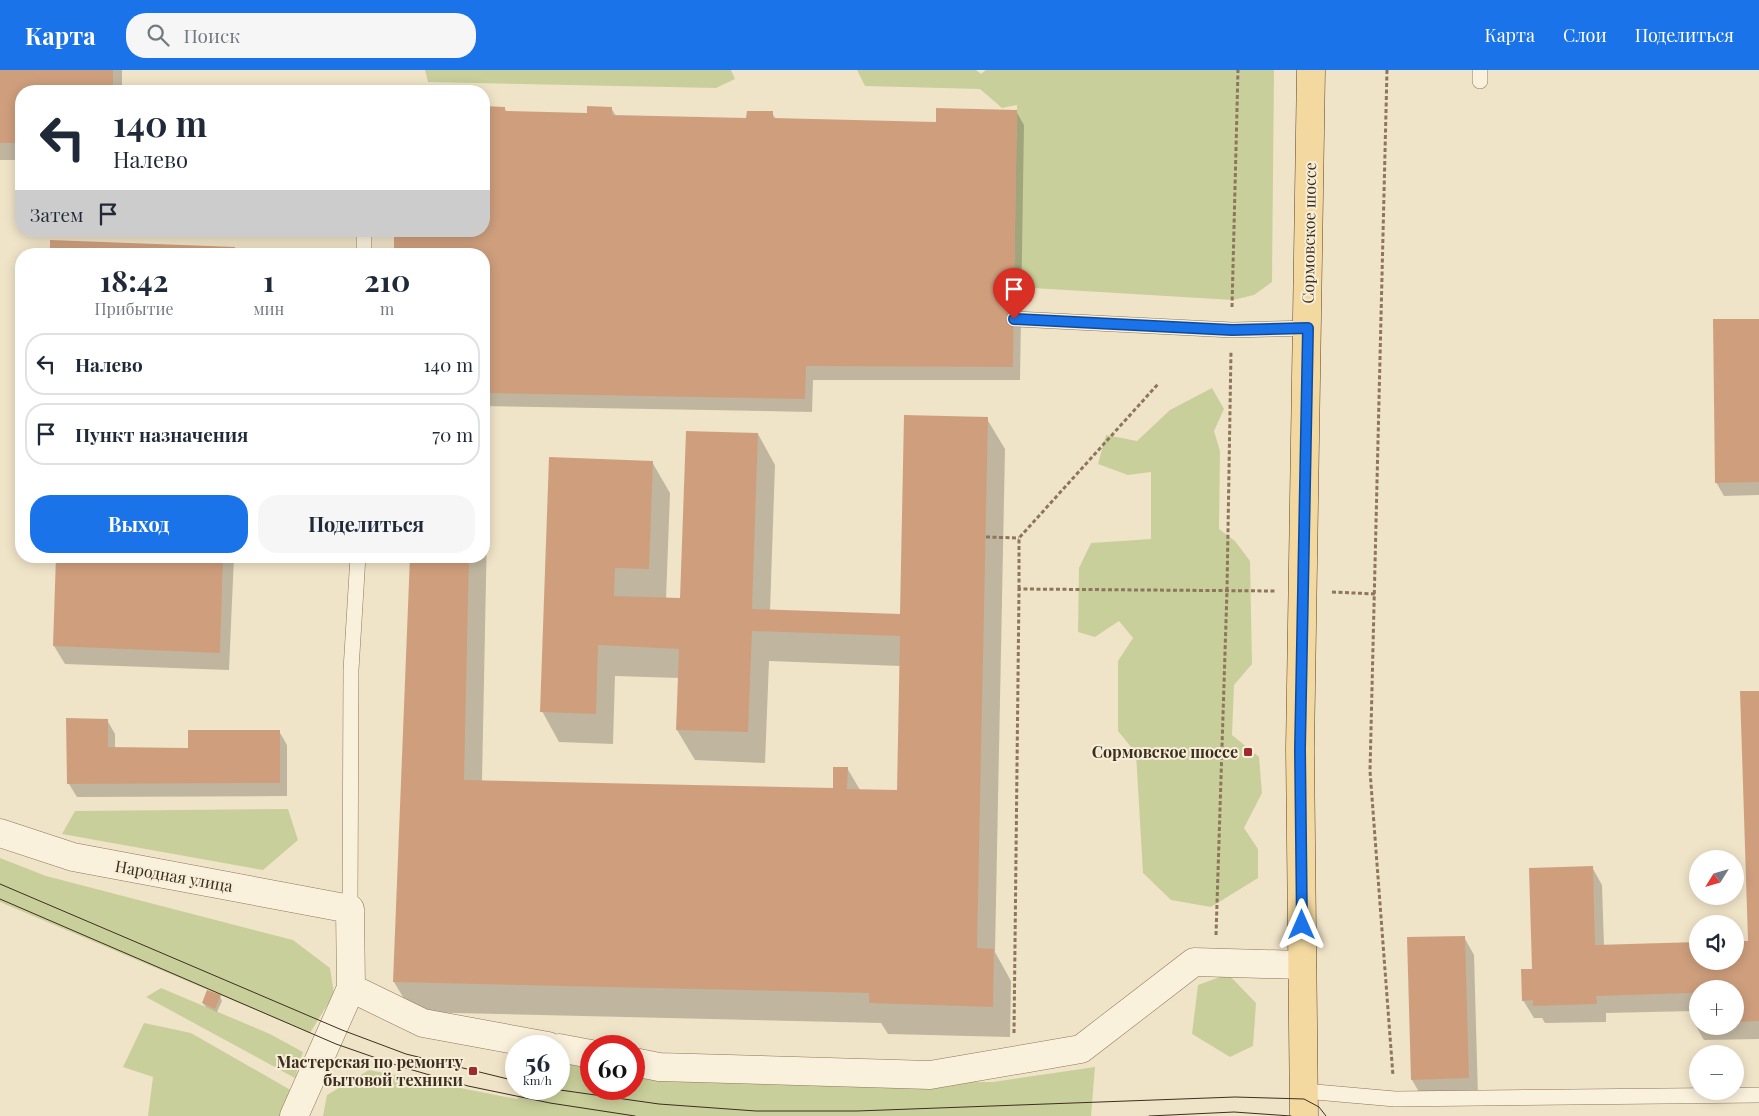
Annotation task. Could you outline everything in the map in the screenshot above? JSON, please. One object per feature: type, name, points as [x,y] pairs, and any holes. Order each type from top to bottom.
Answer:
[{"type":"main road","name":"Сормовское шоссе","points":[[1304,1104],[1300,749],[1311,70]]},
{"type":"street","name":"Народная улица","points":[[0,833],[73,857],[350,909]]},
{"type":"street","points":[[294,1116],[351,988],[350,909]]},
{"type":"street","points":[[645,1064],[659,1067],[930,1075],[1080,1049],[1194,962],[1302,965]]},
{"type":"street","points":[[351,988],[423,1023],[505,1038]]},
{"type":"lane","points":[[1014,319],[1232,330],[1308,328]]},
{"type":"lane","points":[[350,909],[351,670],[358,563]]},
{"type":"lane","points":[[1304,1104],[1395,1099],[1759,1096]]},
{"type":"path","points":[[1215,963],[1227,590],[1238,70]]},
{"type":"path","points":[[1387,70],[1370,771],[1395,1099]]},
{"type":"path","points":[[1014,1060],[1019,538],[1158,384]]},
{"type":"path","points":[[986,537],[1019,538]]},
{"type":"path","points":[[1018,589],[1227,590]]},
{"type":"green space","points":[[425,70],[731,70],[735,79],[716,88],[428,82]]},
{"type":"green space","points":[[857,70],[976,70],[981,74],[986,70],[1274,70],[1272,282],[1254,295],[1233,300],[1014,287],[1017,105],[1002,108],[980,89],[865,86]]},
{"type":"green space","points":[[1212,388],[1224,409],[1214,431],[1220,451],[1219,529],[1235,541],[1250,561],[1252,664],[1234,685],[1232,735],[1259,757],[1262,793],[1244,828],[1258,849],[1258,878],[1211,907],[1171,900],[1143,873],[1136,753],[1118,731],[1118,661],[1133,638],[1119,621],[1095,637],[1078,632],[1079,568],[1091,543],[1151,539],[1151,472],[1128,475],[1098,464],[1106,435],[1137,441],[1170,410]]},
{"type":"green space","points":[[288,809],[298,840],[263,870],[62,834],[75,811]]},
{"type":"green space","points":[[0,858],[46,876],[293,940],[330,968],[334,994],[310,1033],[0,902]]},
{"type":"green space","points":[[1228,974],[1256,1003],[1253,1046],[1230,1057],[1192,1034],[1198,985]]},
{"type":"green space","points":[[161,988],[270,1034],[303,1052],[295,1078],[146,997]]},
{"type":"green space","points":[[144,1023],[191,1033],[294,1092],[283,1116],[148,1116],[153,1077],[123,1067]]},
{"type":"green space","points":[[570,1064],[580,1065],[580,1100],[645,1100],[645,1070],[810,1081],[993,1082],[1095,1067],[1091,1116],[323,1116],[327,1095],[369,1070],[505,1097],[505,1100],[570,1100]]},
{"type":"building","points":[[0,70],[113,70],[113,85],[15,85],[15,143],[0,143]]},
{"type":"building","points":[[490,106],[505,107],[505,111],[587,113],[587,106],[612,107],[612,115],[746,118],[747,111],[773,111],[773,118],[936,122],[936,108],[1017,110],[1013,367],[806,366],[805,399],[490,393],[490,248],[394,248],[394,237],[490,237]]},
{"type":"building","points":[[50,240],[235,247],[235,248],[50,248]]},
{"type":"building","points":[[1713,319],[1759,319],[1759,482],[1715,483]]},
{"type":"building","points":[[904,415],[988,417],[977,948],[994,949],[993,1007],[869,1003],[869,993],[393,982],[410,563],[469,563],[464,780],[833,788],[833,767],[848,767],[847,789],[897,790],[900,636],[752,631],[748,732],[676,730],[679,649],[598,645],[596,714],[540,712],[549,457],[653,461],[649,569],[615,568],[614,596],[680,598],[686,431],[758,433],[752,609],[900,614]]},
{"type":"building","points":[[56,563],[223,563],[220,653],[53,646]]},
{"type":"building","points":[[1740,691],[1759,691],[1759,1021],[1744,1022],[1744,980],[1689,980],[1689,993],[1596,996],[1597,1004],[1533,1006],[1533,1000],[1522,1001],[1521,969],[1532,969],[1529,868],[1593,866],[1595,945],[1689,942],[1689,970],[1744,970],[1744,941],[1748,941]]},
{"type":"building","points":[[66,718],[108,719],[108,747],[188,748],[188,730],[280,730],[280,783],[67,784]]},
{"type":"building","points":[[1465,936],[1469,1078],[1411,1080],[1407,937]]},
{"type":"building","points":[[207,990],[221,995],[215,1009],[202,1003]]},
{"type":"tram line","points":[[0,884],[342,1030],[406,1054],[505,1078]]},
{"type":"tram line","points":[[0,899],[336,1044],[402,1067],[468,1086],[550,1103],[635,1116]]},
{"type":"tram line","points":[[570,1091],[659,1104],[756,1111],[857,1111],[1235,1097],[1304,1099],[1319,1107],[1326,1116]]},
{"type":"tram line","points":[[1149,1116],[1234,1112],[1291,1116]]},
{"type":"place","name":"Сормовское шоссе","points":[[1248,752]]},
{"type":"place","name":"Мастерская по ремонту бытовой техники","points":[[473,1071]]},
{"type":"route","points":[[1014,319],[1232,330],[1308,328],[1300,749],[1302,925]]}]
